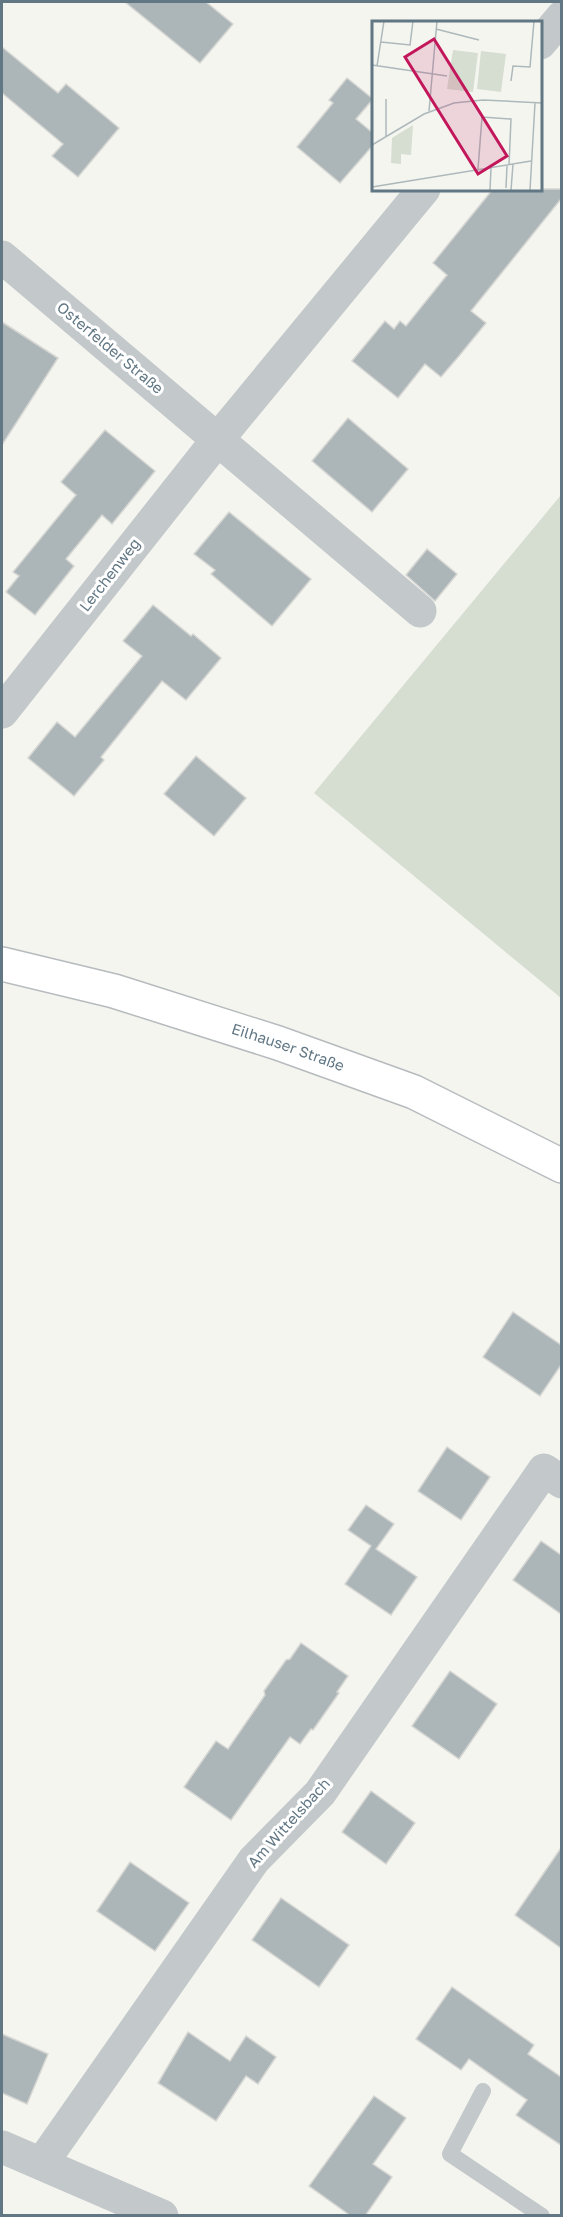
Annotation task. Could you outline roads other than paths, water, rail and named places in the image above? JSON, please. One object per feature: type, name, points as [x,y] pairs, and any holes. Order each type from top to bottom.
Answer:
[{"type":"main road","name":"Eilhauser Straße","points":[[2,964],[114,991],[278,1043],[414,1092],[561,1166]]},
{"type":"street","points":[[542,41],[561,17]]},
{"type":"street","name":"Lerchenweg","points":[[2,712],[218,439],[423,190]]},
{"type":"street","name":"Osterfelder Straße","points":[[2,257],[218,439]]},
{"type":"street","points":[[218,439],[420,611]]},
{"type":"street","name":"Am Wittelsbach","points":[[42,2163],[254,1860],[320,1793],[544,1470],[561,1482]]},
{"type":"street","points":[[2,2147],[162,2216]]},
{"type":"lane","points":[[483,2091],[450,2154],[542,2216]]}]
